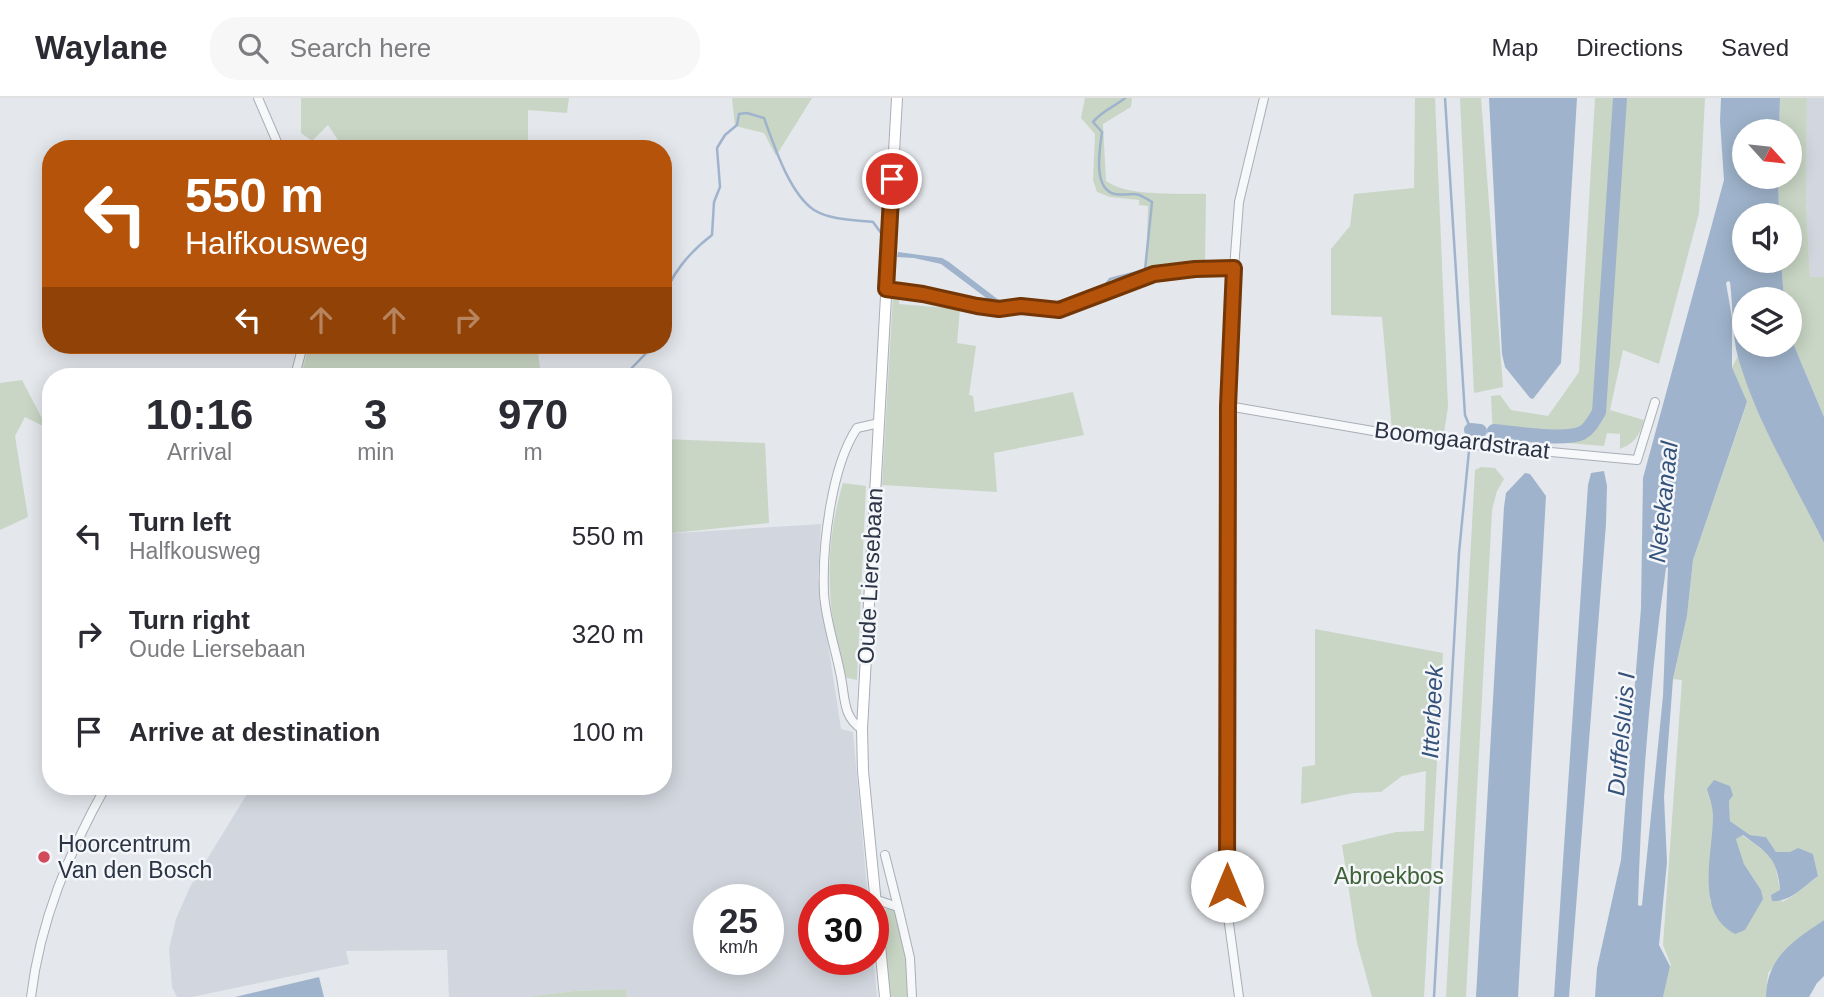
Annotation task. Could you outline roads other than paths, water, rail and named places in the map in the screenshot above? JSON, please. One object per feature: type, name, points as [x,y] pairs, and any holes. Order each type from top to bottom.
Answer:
[{"type":"main road","name":"Oude Liersebaan","points":[[873,884],[862,729],[897,98]]},
{"type":"main road","name":"Oude Liersebaan","points":[[883,975],[885,997]]},
{"type":"street","points":[[258,98],[276,140]]},
{"type":"street","points":[[1240,997],[1227,909],[1228,406],[1239,202],[1264,98]]},
{"type":"street","points":[[886,289],[999,309],[1021,306],[1059,310],[1154,274],[1234,268]]},
{"type":"street","name":"Boomgaardstraat","points":[[1228,406],[1440,442],[1637,460],[1655,402]]},
{"type":"street","name":"Oude Liersebaan","points":[[862,729],[849,718],[833,644],[824,595],[825,550],[830,511],[850,439],[858,428],[879,423]]},
{"type":"street","points":[[31,997],[40,946],[63,872],[75,843],[101,795]]},
{"type":"street","points":[[885,855],[910,958],[912,997]]},
{"type":"street","points":[[889,904],[898,907]]},
{"type":"water","points":[[1489,98],[1577,98],[1561,363],[1533,399],[1505,367],[1502,354]]},
{"type":"water","name":"Netekanaal","points":[[1721,98],[1780,98],[1779,119],[1732,119],[1732,189],[1778,189],[1779,203],[1732,203],[1732,273],[1782,273],[1783,287],[1732,287],[1732,306],[1730,282],[1726,283],[1732,318],[1732,367],[1747,402],[1693,560],[1687,616],[1673,679],[1664,797],[1667,862],[1659,945],[1670,966],[1663,997],[1595,997],[1597,968],[1621,860],[1641,608],[1643,478],[1724,180]],"holes":[[[1668,567],[1663,696],[1642,905],[1638,905],[1639,863],[1647,736],[1660,610]]]},
{"type":"water","points":[[898,252],[942,258],[1001,304],[993,303],[941,264],[897,257]]},
{"type":"water","points":[[1738,357],[1799,357],[1824,417],[1824,543],[1765,428]]},
{"type":"water","points":[[1604,471],[1607,486],[1606,524],[1569,997],[1554,997],[1588,485],[1591,473]]},
{"type":"water","points":[[1525,473],[1530,474],[1546,496],[1518,997],[1476,997],[1504,507],[1506,493]]},
{"type":"water","points":[[1714,780],[1730,786],[1733,795],[1729,801],[1730,821],[1750,835],[1766,837],[1776,852],[1790,852],[1798,848],[1813,854],[1818,876],[1791,896],[1772,901],[1771,895],[1780,890],[1777,870],[1773,863],[1764,851],[1743,835],[1736,839],[1744,864],[1761,890],[1763,899],[1745,930],[1735,934],[1722,924],[1714,912],[1710,897],[1709,864],[1713,816],[1707,789]]},
{"type":"water","points":[[1824,920],[1824,976],[1809,997],[1766,997],[1771,971],[1784,951]]},
{"type":"water","points":[[319,977],[324,997],[235,997]]},
{"type":"waterway","points":[[1025,303],[1068,302],[1102,289],[1110,279],[1145,270],[1152,202],[1136,194],[1122,195],[1108,191],[1103,184],[1099,167],[1102,132],[1093,122],[1125,98]]},
{"type":"waterway","name":"Itterbeek","points":[[1434,997],[1459,553],[1471,430],[1465,415],[1445,98]]},
{"type":"waterway","points":[[1494,431],[1539,436],[1574,435],[1587,429],[1599,412],[1620,98]]},
{"type":"waterway","points":[[672,279],[681,265],[712,235],[714,202],[720,187],[717,148],[725,135],[737,125],[739,114],[747,113],[764,118],[790,181],[814,210],[835,218],[873,222],[884,237]]},
{"type":"waterway","points":[[997,302],[1018,303]]},
{"type":"waterway","points":[[632,368],[645,354]]},
{"type":"waterway","points":[[1471,430],[1480,431]]},
{"type":"place","name":"Hoorcentrum Van den Bosch","points":[[44,857]]},
{"type":"water label","name":"Duffelsluis I","points":[[1621,734]]},
{"type":"park label","name":"Abroekbos","points":[[1389,876]]}]
